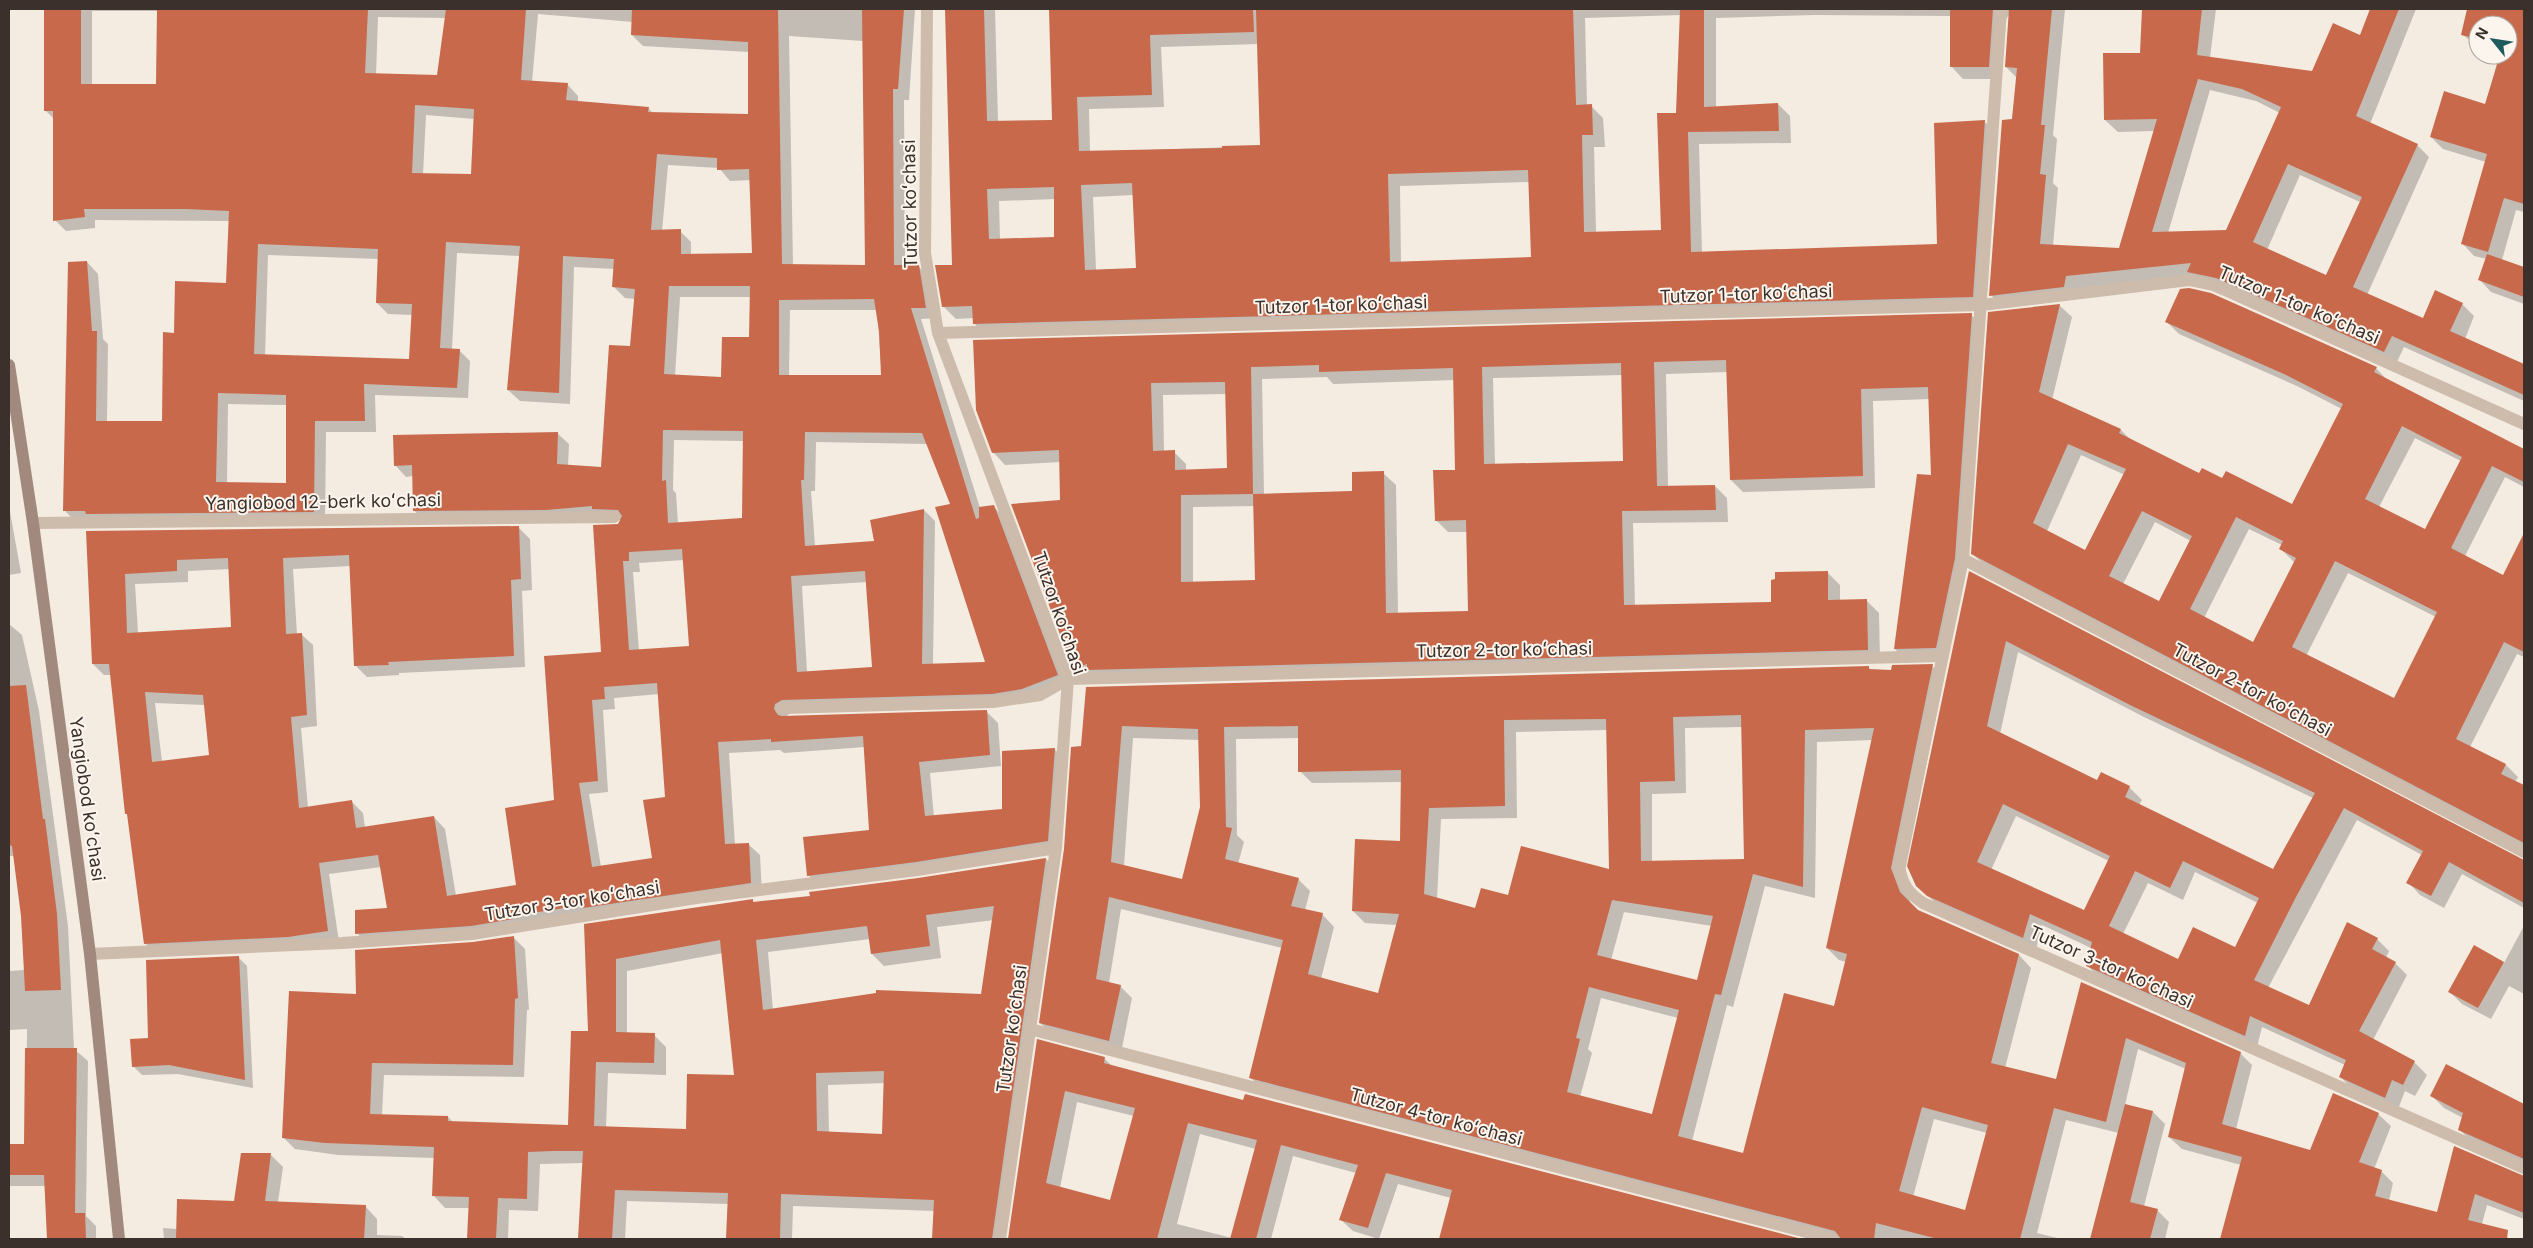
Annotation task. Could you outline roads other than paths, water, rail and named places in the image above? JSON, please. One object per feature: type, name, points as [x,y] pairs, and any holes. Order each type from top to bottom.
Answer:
[{"type":"street","name":"Tutzor koʻchasi","points":[[927,9],[925,253],[938,333],[1068,679],[1056,848],[1000,1239]]},
{"type":"street","name":"Tutzor 3-tor koʻchasi","points":[[2001,9],[1963,559],[1899,866],[1901,880],[1906,890],[1914,897],[2524,1168]]},
{"type":"street","name":"Tutzor 1-tor koʻchasi","points":[[938,333],[1982,305],[2189,280],[2212,285],[2524,424]]},
{"type":"street","name":"Yangiobod koʻchasi","points":[[9,365],[33,523],[90,954],[119,1239]]},
{"type":"street","name":"Yangiobod 12-berk koʻchasi","points":[[33,523],[614,516]]},
{"type":"street","name":"Tutzor 2-tor koʻchasi","points":[[1963,559],[2524,852]]},
{"type":"street","name":"Tutzor 2-tor koʻchasi","points":[[1068,679],[1942,656]]},
{"type":"street","points":[[782,708],[993,702],[1040,695],[1068,679]]},
{"type":"street","name":"Tutzor 3-tor koʻchasi","points":[[90,954],[332,944],[472,934],[696,898],[917,870],[1056,848]]},
{"type":"street","name":"Tutzor 4-tor koʻchasi","points":[[1030,1029],[1833,1239]]}]
